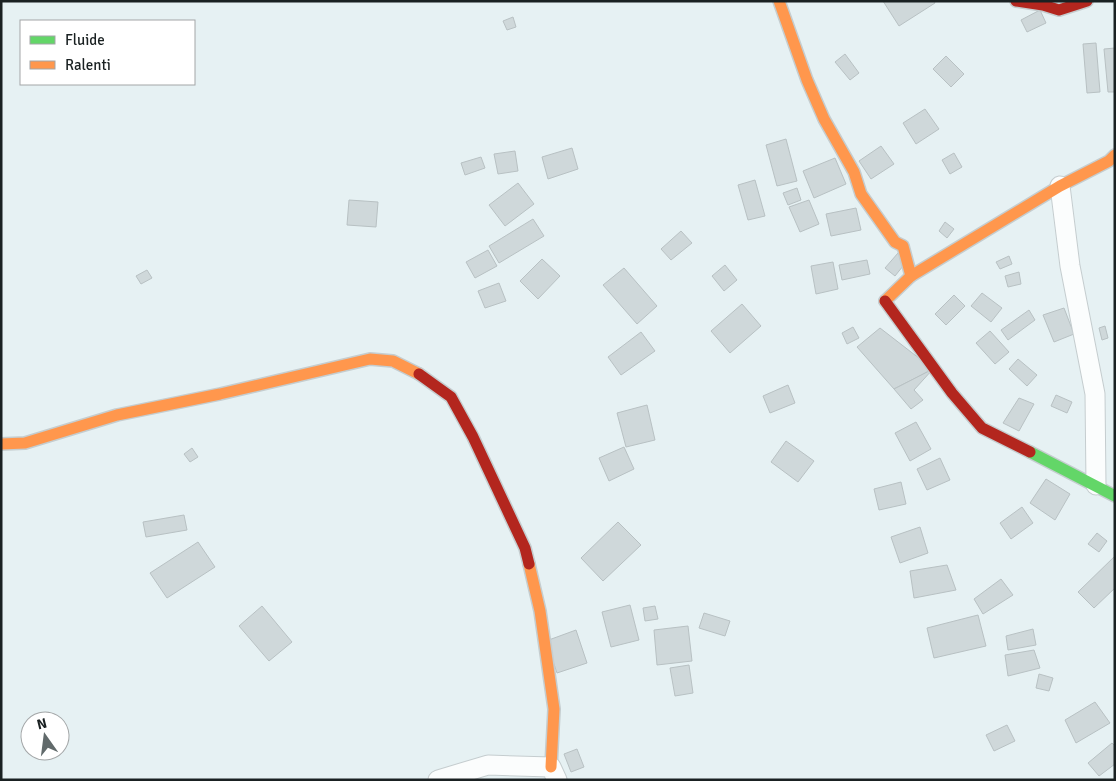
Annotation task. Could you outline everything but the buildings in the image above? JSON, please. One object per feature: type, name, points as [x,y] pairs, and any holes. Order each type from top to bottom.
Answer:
[{"type":"street","points":[[778,1],[807,80],[824,119],[854,172],[861,194],[895,242],[903,246],[911,276]]},
{"type":"street","points":[[1016,1],[1043,5],[1059,10],[1087,1]]},
{"type":"street","points":[[1115,155],[1109,161],[1060,186],[911,276],[885,300],[952,393],[982,428],[1115,496]]},
{"type":"street","points":[[1060,186],[1070,266],[1095,394],[1096,485]]},
{"type":"street","points":[[1,444],[25,443],[117,415],[370,360],[393,361],[419,374],[451,397],[473,436],[525,548],[540,610],[554,709],[554,773],[488,765],[438,780]]},
{"type":"traffic: fast","points":[[1030,452],[1115,496]]},
{"type":"traffic: slow","points":[[779,1],[807,80],[824,119],[854,172],[861,194],[895,242],[903,246],[911,276]]},
{"type":"traffic: slow","points":[[885,301],[911,276],[1060,186],[1109,161],[1115,155]]},
{"type":"traffic: slow","points":[[1,444],[25,443],[117,415],[220,394],[370,359],[393,361],[419,374]]},
{"type":"traffic: slow","points":[[529,564],[540,611],[554,709],[551,767]]},
{"type":"traffic: jam","points":[[1016,1],[1043,5],[1059,10],[1087,1]]},
{"type":"traffic: jam","points":[[885,301],[952,393],[982,428],[1030,452]]},
{"type":"traffic: jam","points":[[419,374],[451,397],[473,437],[525,548],[529,564]]}]
